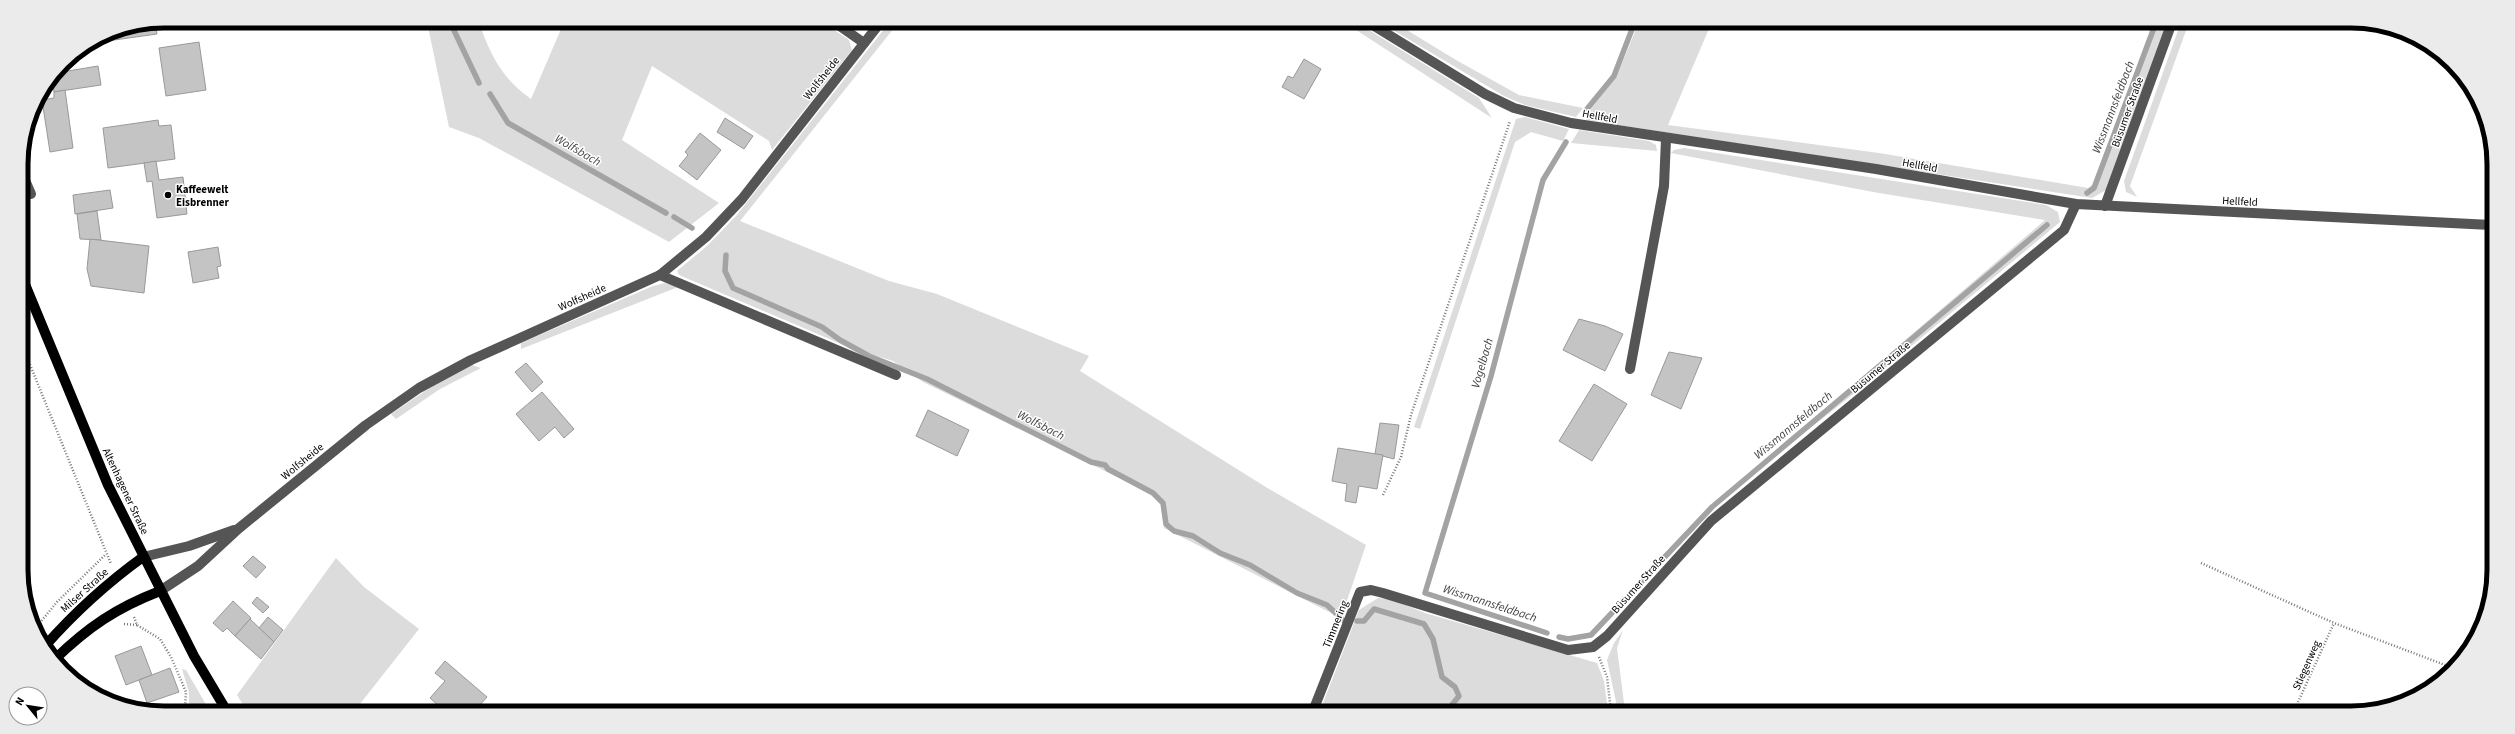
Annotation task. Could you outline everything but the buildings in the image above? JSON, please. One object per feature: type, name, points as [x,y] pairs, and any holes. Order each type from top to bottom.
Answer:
[{"type":"main road","name":"Altenhagener Straße","points":[[28,292],[108,485],[160,591],[224,706]]},
{"type":"main road","name":"Milser Straße","points":[[49,642],[73,614],[116,576],[143,556]]},
{"type":"main road","points":[[59,656],[97,623],[128,603],[160,591]]},
{"type":"street","points":[[843,28],[864,42]]},
{"type":"street","name":"Wolfsheide","points":[[160,591],[198,566],[238,528],[366,425],[420,388],[471,360],[660,275],[706,237],[742,199],[875,28]]},
{"type":"street","name":"Hellfeld","points":[[1378,28],[1485,94],[1514,108],[1571,123],[1666,139],[1876,169],[2076,204],[2487,225]]},
{"type":"street","name":"Büsumer Straße","points":[[2106,206],[2170,28]]},
{"type":"street","points":[[1630,368],[1664,186],[1666,139]]},
{"type":"street","points":[[28,187],[31,194]]},
{"type":"street","name":"Büsumer Straße","points":[[1593,647],[1607,636],[1711,521],[2064,230],[2076,204]]},
{"type":"street","points":[[660,275],[896,375]]},
{"type":"street","name":"Wolfsheide","points":[[143,556],[190,546],[238,528]]},
{"type":"street","name":"Timmering","points":[[1315,706],[1360,592],[1366,591],[1383,593],[1568,650],[1593,647]]},
{"type":"path","points":[[1383,495],[1401,457],[1411,415],[1514,108]]},
{"type":"path","points":[[28,360],[106,555],[116,576]]},
{"type":"path","points":[[39,624],[57,602],[106,555]]},
{"type":"path","points":[[2200,563],[2334,623],[2447,666]]},
{"type":"path","points":[[128,603],[137,625],[160,639],[171,657],[186,692],[185,706]]},
{"type":"path","name":"Stiegenweg","points":[[2296,706],[2334,623]]},
{"type":"path","points":[[1593,647],[1602,662],[1610,706]]},
{"type":"shaded area","points":[[428,28],[481,28],[498,65],[512,83],[531,99],[561,28],[831,28],[849,40],[852,50],[772,150],[769,141],[652,66],[622,140],[719,203],[669,242],[479,138],[449,127]]},
{"type":"shaded area","points":[[885,28],[894,28],[740,221],[889,281],[937,294],[1089,356],[1080,371],[1269,489],[1366,545],[1341,618],[1164,528],[1160,498],[923,382],[893,361],[848,347],[679,275],[677,271],[707,246],[736,216]]},
{"type":"shaded area","points":[[1353,28],[1366,28],[1479,98],[1492,118]]},
{"type":"shaded area","points":[[1390,28],[1404,28],[1456,60],[1519,95],[1583,108],[1576,117],[1525,105],[1504,96]]},
{"type":"shaded area","points":[[1636,28],[1709,28],[1668,125],[1879,153],[2088,188],[2093,184],[2152,28],[2167,28],[2108,189],[2092,198],[1586,120],[1591,109],[1617,76]]},
{"type":"shaded area","points":[[2179,28],[2187,28],[2130,186],[2137,197],[2126,192],[2124,181]]},
{"type":"shaded area","points":[[1525,117],[1569,129],[1563,141],[1531,132],[1515,142],[1420,429],[1414,427],[1516,119]]},
{"type":"shaded area","points":[[1579,130],[1649,141],[1656,145],[1657,151],[1571,143]]},
{"type":"shaded area","points":[[1684,148],[2046,205],[2058,212],[2060,222],[1861,388],[1712,506],[2045,220],[1873,192],[1671,153],[1674,150]]},
{"type":"shaded area","points":[[665,283],[678,287],[521,349],[521,343],[653,286]]},
{"type":"shaded area","points":[[472,365],[481,368],[440,389],[396,419],[391,414],[434,385]]},
{"type":"shaded area","points":[[336,558],[364,587],[419,629],[358,706],[244,706],[237,695]]},
{"type":"shaded area","points":[[1378,598],[1390,599],[1425,613],[1597,663],[1604,681],[1607,706],[1322,706],[1359,610]]},
{"type":"shaded area","points":[[1623,630],[1617,648],[1624,706],[1617,706],[1607,660],[1614,643]]},
{"type":"shaded area","points":[[182,669],[186,670],[207,706],[189,706],[189,692]]},
{"type":"waterway","name":"Wolfsbach","points":[[453,28],[479,83]]},
{"type":"waterway","name":"Vogelbach","points":[[1587,109],[1614,76],[1632,28]]},
{"type":"waterway","name":"Wissmannsfeldbach","points":[[2087,193],[2094,188],[2154,28]]},
{"type":"waterway","name":"Wolfsbach","points":[[490,94],[508,123],[666,213]]},
{"type":"waterway","name":"Vogelbach","points":[[1547,633],[1425,593],[1491,376],[1543,180],[1566,142]]},
{"type":"waterway","name":"Wolfsbach","points":[[674,217],[692,228]]},
{"type":"waterway","name":"Wissmannsfeldbach","points":[[1559,637],[1568,639],[1591,635],[1712,507],[2047,225]]},
{"type":"waterway","name":"Wolfsbach","points":[[726,255],[725,271],[733,288],[822,327],[840,340],[869,356],[927,379],[1091,462],[1105,465],[1108,469],[1153,493],[1163,503],[1166,524],[1174,531],[1193,536],[1220,553],[1250,565],[1297,593],[1327,605],[1344,621]]},
{"type":"waterway","name":"Vogelbach","points":[[1357,621],[1364,621],[1374,609],[1424,624],[1433,639],[1442,677],[1455,687],[1459,696],[1451,706]]},
{"type":"place","name":"Kaffeewelt Eisbrenner","points":[[168,195]]}]
